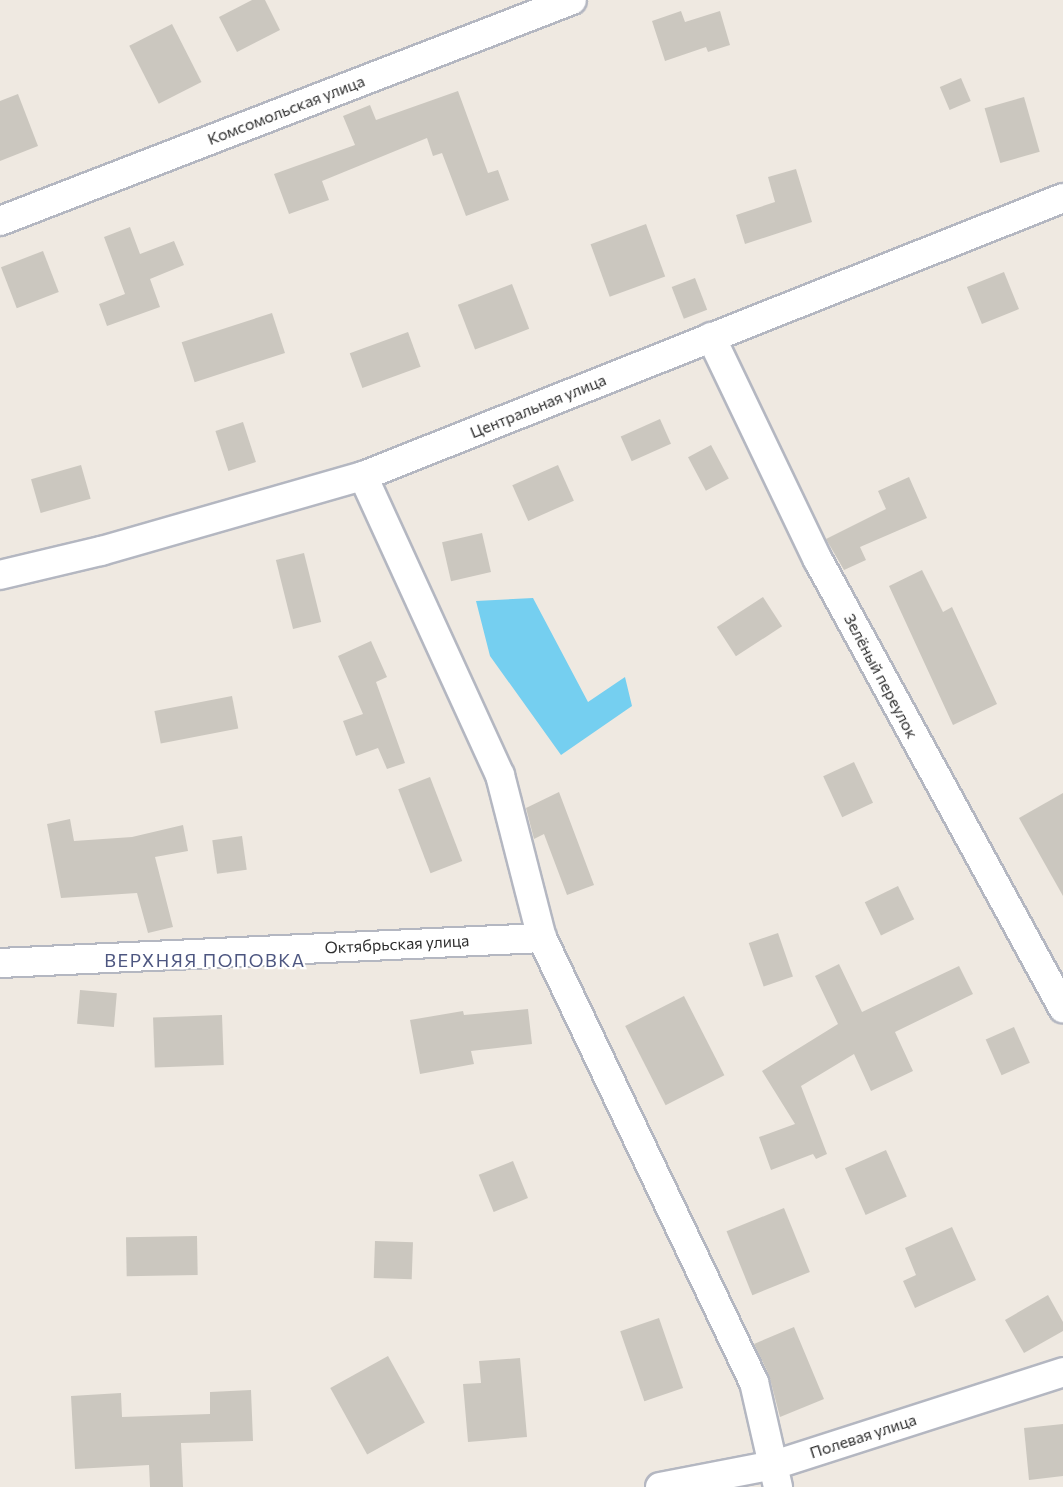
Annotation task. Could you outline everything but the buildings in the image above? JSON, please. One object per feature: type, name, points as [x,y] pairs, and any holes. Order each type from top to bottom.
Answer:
[{"type":"street","name":"Комсомольская улица","points":[[0,221],[572,0]]},
{"type":"street","name":"Центральная улица","points":[[0,575],[101,551],[363,476],[1063,198]]},
{"type":"street","name":"Зелёный переулок","points":[[711,337],[818,560],[1063,1008]]},
{"type":"street","points":[[363,476],[500,775],[542,938],[754,1382],[776,1476]]},
{"type":"street","name":"Октябрьская улица","points":[[0,963],[542,938]]},
{"type":"street","name":"Полевая улица","points":[[660,1487],[776,1476],[1063,1372]]},
{"type":"water","points":[[533,598],[588,702],[625,677],[632,706],[561,755],[490,656],[476,601]]},
{"type":"district","name":"ВЕРХНЯЯ ПОПОВКА","points":[[205,960]]}]
